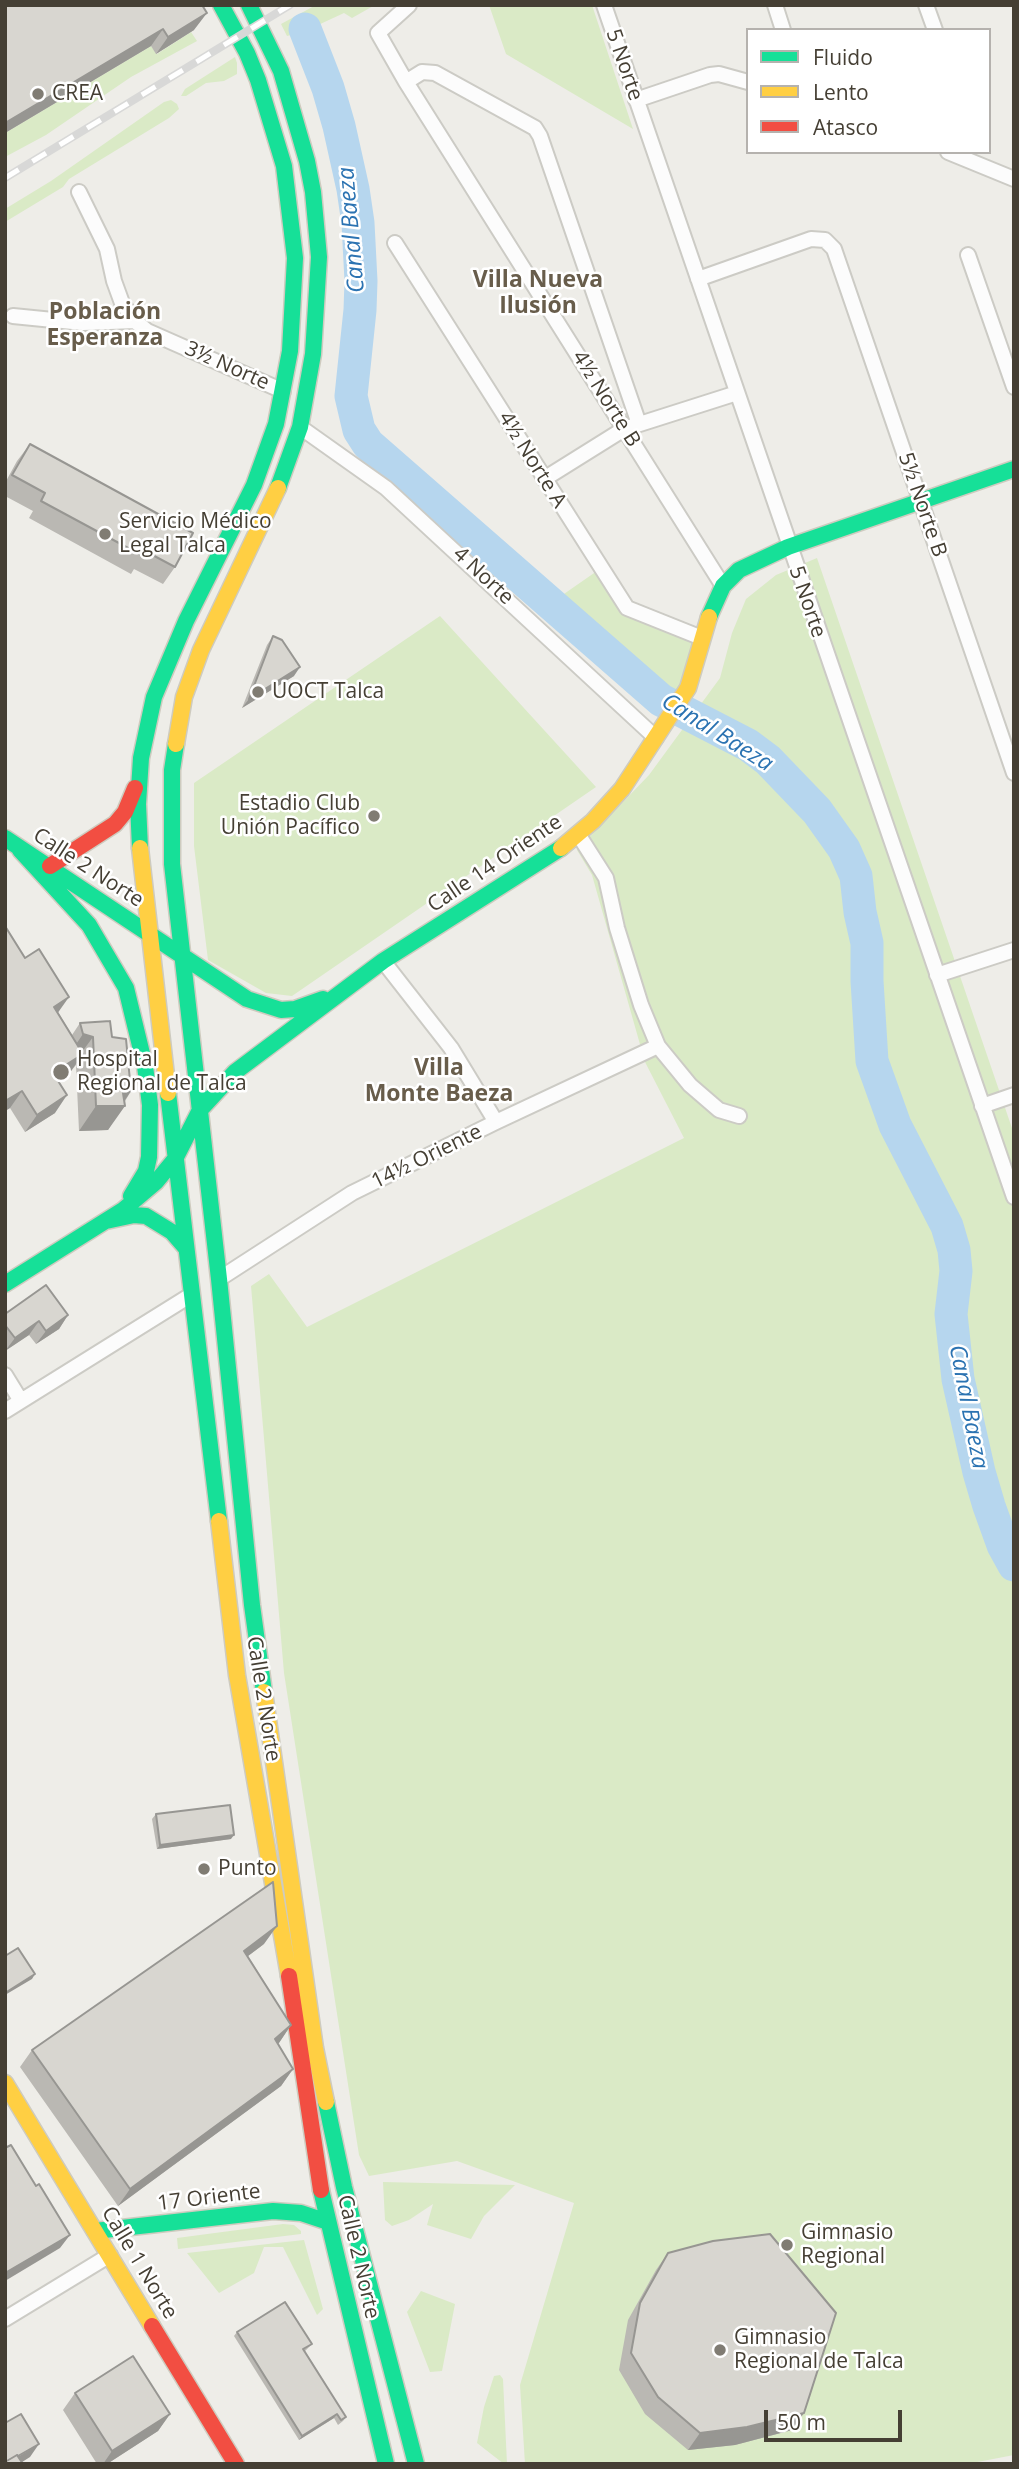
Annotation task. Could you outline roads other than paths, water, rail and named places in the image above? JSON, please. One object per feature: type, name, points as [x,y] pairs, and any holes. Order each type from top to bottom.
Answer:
[{"type":"main road","points":[[148,933],[139,832],[142,744],[158,687],[186,621],[254,485],[276,424],[290,351],[295,258],[289,196],[277,138],[258,80],[221,5]]},
{"type":"main road","points":[[182,956],[170,833],[172,770],[178,724],[193,670],[268,513],[300,427],[313,354],[318,289],[319,257],[313,192],[300,132],[269,43],[249,5]]},
{"type":"main road","name":"Calle 14 Oriente","points":[[5,1284],[123,1210],[156,1182],[175,1159],[200,1110],[235,1072],[383,961],[551,856],[578,834],[622,789],[688,688],[712,607],[723,586],[739,570],[788,547],[1014,469]]},
{"type":"main road","points":[[50,866],[115,824],[125,812],[139,779]]},
{"type":"main road","name":"Calle 2 Norte","points":[[5,838],[247,999],[281,1010],[295,1009],[341,991]]},
{"type":"main road","points":[[20,850],[89,925],[126,988],[145,1066],[150,1105],[149,1157],[146,1171],[123,1210]]},
{"type":"main road","name":"Calle 2 Norte","points":[[148,933],[237,1675],[328,2222],[386,2464]]},
{"type":"main road","name":"Calle 2 Norte","points":[[182,956],[219,1279],[252,1605],[315,2048],[332,2138],[416,2464]]},
{"type":"main road","points":[[106,1221],[134,1215],[146,1216],[172,1232],[185,1247]]},
{"type":"main road","name":"Calle 1 Norte","points":[[5,2084],[236,2464]]},
{"type":"main road","name":"17 Oriente","points":[[95,2231],[273,2211],[301,2213],[328,2222]]},
{"type":"street","name":"4½ Norte B","points":[[409,5],[378,33],[406,82],[632,427],[723,586]]},
{"type":"street","name":"5 Norte","points":[[604,5],[788,547],[1014,1197]]},
{"type":"street","points":[[775,5],[782,28]]},
{"type":"street","points":[[926,5],[934,28]]},
{"type":"street","points":[[406,82],[422,72],[435,73],[535,128],[540,136],[632,427]]},
{"type":"street","points":[[636,100],[710,75],[719,74],[746,81]]},
{"type":"street","points":[[958,154],[979,158],[1014,179]]},
{"type":"street","name":"3½ Norte","points":[[79,192],[107,249],[122,303],[135,321],[148,331],[283,391]]},
{"type":"street","name":"5½ Norte B","points":[[698,279],[811,239],[825,240],[834,249],[1014,774]]},
{"type":"street","name":"4½ Norte A","points":[[395,243],[627,608],[702,638]]},
{"type":"street","points":[[968,255],[1014,387]]},
{"type":"street","points":[[13,316],[83,323],[135,321]]},
{"type":"street","points":[[544,479],[632,427],[737,393]]},
{"type":"street","name":"4 Norte","points":[[300,427],[386,488],[656,738]]},
{"type":"street","points":[[578,834],[606,878],[651,1049],[719,1110],[740,1116]]},
{"type":"street","points":[[937,975],[1014,950]]},
{"type":"street","points":[[383,961],[451,1048],[496,1122]]},
{"type":"street","name":"14½ Oriente","points":[[219,1279],[352,1193],[651,1049]]},
{"type":"street","points":[[982,1106],[1014,1095]]},
{"type":"street","points":[[5,1411],[191,1295]]},
{"type":"street","points":[[5,1375],[21,1401]]},
{"type":"street","points":[[5,2319],[110,2255]]},
{"type":"waterway","name":"Canal Baeza","points":[[305,29],[328,88],[353,189],[361,281],[351,396],[359,430],[368,444],[661,700],[748,745],[768,760],[817,811],[844,849],[856,876],[867,943],[872,1061],[895,1125],[947,1226],[954,1250],[956,1271],[951,1314],[958,1379],[989,1506],[1003,1545],[1014,1565]]},
{"type":"railway","points":[[5,178],[290,5]]},
{"type":"place","name":"CREA","points":[[38,94]]},
{"type":"place","name":"Servicio Médico Legal Talca","points":[[105,534]]},
{"type":"place","name":"UOCT Talca","points":[[258,692]]},
{"type":"place","name":"Estadio Club Unión Pacífico","points":[[374,816]]},
{"type":"place","name":"Hospital Regional de Talca","points":[[61,1072]]},
{"type":"place","name":"Punto","points":[[204,1869]]},
{"type":"place","name":"Gimnasio Regional","points":[[787,2245]]},
{"type":"place","name":"Gimnasio Regional de Talca","points":[[720,2350]]},
{"type":"district","name":"Villa Nueva Ilusión","points":[[538,293]]},
{"type":"district","name":"Población Esperanza","points":[[105,325]]},
{"type":"district","name":"Villa Monte Baeza","points":[[439,1081]]}]
